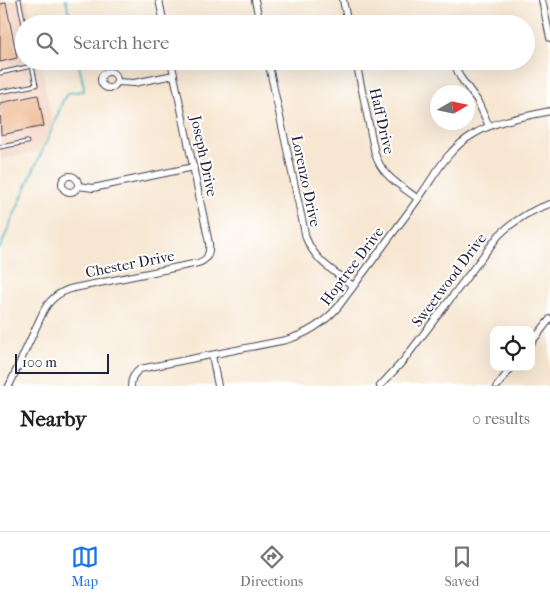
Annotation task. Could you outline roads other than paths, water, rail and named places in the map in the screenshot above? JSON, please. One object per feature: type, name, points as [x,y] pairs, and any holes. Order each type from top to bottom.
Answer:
[{"type":"street","points":[[159,0],[162,15]]},
{"type":"street","points":[[256,0],[258,15]]},
{"type":"street","points":[[343,0],[346,15]]},
{"type":"street","points":[[542,0],[550,38]]},
{"type":"street","name":"Joseph Drive","points":[[173,70],[209,243],[208,256]]},
{"type":"street","name":"Lorenzo Drive","points":[[270,70],[306,238],[317,258],[353,286]]},
{"type":"street","name":"Haff Drive","points":[[358,70],[377,161],[384,173],[418,199]]},
{"type":"street","points":[[457,70],[477,100],[489,126]]},
{"type":"street","points":[[117,82],[134,83],[174,75]]},
{"type":"street","name":"Hoptree Drive","points":[[131,386],[134,375],[144,368],[286,340],[317,326],[332,314],[450,153],[466,139],[489,126],[503,121],[550,112]]},
{"type":"street","points":[[78,186],[93,188],[194,167]]},
{"type":"street","name":"Sweetwood Drive","points":[[380,386],[409,354],[499,235],[511,223],[525,214],[550,204]]},
{"type":"street","name":"Chester Drive","points":[[9,386],[47,304],[56,296],[68,289],[198,263],[205,260],[208,256]]},
{"type":"street","points":[[535,338],[550,319]]},
{"type":"street","points":[[212,355],[218,386]]},
{"type":"street","points":[[498,386],[509,371]]},
{"type":"lane","points":[[19,0],[22,15]]},
{"type":"lane","points":[[0,73],[15,70]]},
{"type":"lane","points":[[0,92],[36,85],[33,70]]},
{"type":"lane","points":[[0,147],[26,142]]},
{"type":"waterway","points":[[66,0],[69,15]]},
{"type":"waterway","points":[[0,248],[64,98],[68,93],[84,91],[80,70]]}]
